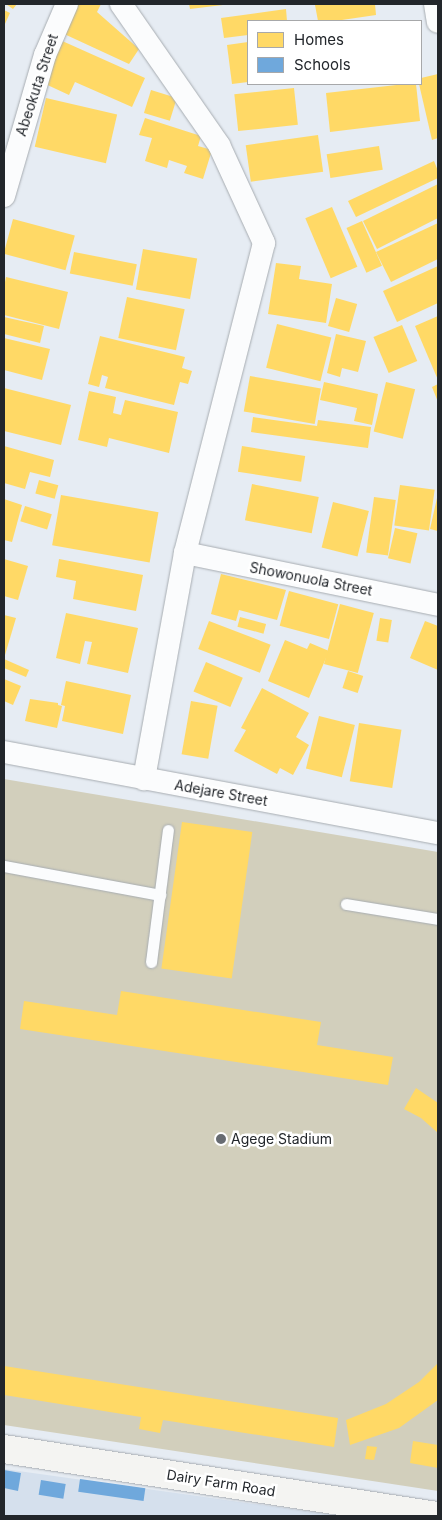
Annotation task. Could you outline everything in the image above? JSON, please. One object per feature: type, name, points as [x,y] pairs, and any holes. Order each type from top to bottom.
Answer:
[{"type":"main road","name":"Dairy Farm Road","points":[[4,1449],[438,1516]]},
{"type":"street","name":"Abeokuta Street","points":[[4,196],[42,64],[67,4]]},
{"type":"street","points":[[120,4],[219,145],[264,243],[185,553],[144,779]]},
{"type":"street","points":[[435,4],[438,22]]},
{"type":"street","name":"Showonuola Street","points":[[185,553],[438,605]]},
{"type":"street","name":"Adejare Street","points":[[4,752],[438,833]]},
{"type":"lane","points":[[151,962],[168,830]]},
{"type":"lane","points":[[4,866],[160,895]]},
{"type":"lane","points":[[346,904],[438,920]]},
{"type":"shaded area","name":"Agege Stadium","points":[[4,779],[438,852],[438,1491],[4,1425]]},
{"type":"shaded area","points":[[4,1469],[341,1516],[4,1516]]},
{"type":"building: Homes","points":[[6,4],[17,4],[13,9]]},
{"type":"building: Homes","points":[[76,4],[101,4],[97,12],[139,49],[129,64],[62,33]]},
{"type":"building: Homes","points":[[189,4],[223,4],[223,5],[190,9]]},
{"type":"building: Homes","points":[[375,4],[376,15],[342,20],[318,20],[315,5]]},
{"type":"building: Homes","points":[[286,9],[287,20],[247,20],[247,35],[224,38],[221,18]]},
{"type":"building: Homes","points":[[4,10],[10,13],[4,26]]},
{"type":"building: Homes","points":[[60,40],[145,78],[132,107],[75,82],[69,95],[41,82]]},
{"type":"building: Homes","points":[[247,42],[247,82],[232,84],[227,45]]},
{"type":"building: Homes","points":[[438,74],[438,138],[432,140],[419,85],[422,85],[422,78]]},
{"type":"building: Homes","points":[[396,85],[416,85],[420,121],[330,132],[326,93]]},
{"type":"building: Homes","points":[[294,88],[298,125],[238,131],[234,94]]},
{"type":"building: Homes","points":[[151,90],[177,98],[170,121],[144,113]]},
{"type":"building: Homes","points":[[46,98],[117,114],[106,163],[35,147]]},
{"type":"building: Homes","points":[[145,118],[201,136],[198,146],[212,150],[203,179],[184,173],[187,166],[169,160],[167,168],[145,161],[152,138],[139,135]]},
{"type":"building: Homes","points":[[318,135],[323,172],[251,182],[246,145]]},
{"type":"building: Homes","points":[[379,146],[383,170],[330,178],[327,154]]},
{"type":"building: Homes","points":[[434,161],[438,171],[438,178],[356,217],[348,201]]},
{"type":"building: Homes","points":[[438,184],[438,218],[377,249],[363,221]]},
{"type":"building: Homes","points":[[332,207],[357,267],[331,278],[305,218]]},
{"type":"building: Homes","points":[[13,219],[75,236],[66,270],[4,254]]},
{"type":"building: Homes","points":[[362,221],[382,266],[366,273],[346,228]]},
{"type":"building: Homes","points":[[438,223],[438,259],[391,282],[376,252]]},
{"type":"building: Homes","points":[[143,249],[197,259],[190,299],[136,289]]},
{"type":"building: Homes","points":[[74,252],[137,264],[133,286],[70,274]]},
{"type":"building: Homes","points":[[276,263],[301,266],[299,279],[332,284],[326,323],[268,314]]},
{"type":"building: Homes","points":[[438,266],[438,303],[397,322],[383,291]]},
{"type":"building: Homes","points":[[6,277],[68,292],[59,329],[4,315]]},
{"type":"building: Homes","points":[[127,297],[185,309],[176,350],[118,338]]},
{"type":"building: Homes","points":[[336,298],[357,304],[349,332],[328,326]]},
{"type":"building: Homes","points":[[438,316],[438,380],[415,326]]},
{"type":"building: Homes","points":[[4,317],[44,326],[40,343],[4,334]]},
{"type":"building: Homes","points":[[277,324],[331,338],[320,381],[266,368]]},
{"type":"building: Homes","points":[[402,325],[417,361],[389,373],[373,337]]},
{"type":"building: Homes","points":[[336,334],[366,341],[358,372],[342,368],[340,377],[327,373]]},
{"type":"building: Homes","points":[[100,336],[185,357],[182,368],[192,371],[188,384],[180,382],[174,405],[105,388],[108,377],[102,375],[99,387],[88,384]]},
{"type":"building: Homes","points":[[4,338],[50,349],[42,380],[4,370]]},
{"type":"building: Homes","points":[[250,376],[321,389],[315,424],[244,411]]},
{"type":"building: Homes","points":[[324,382],[378,394],[372,425],[354,421],[357,408],[320,400]]},
{"type":"building: Homes","points":[[386,382],[415,389],[403,439],[374,431]]},
{"type":"building: Homes","points":[[438,384],[438,402],[432,387]]},
{"type":"building: Homes","points":[[4,388],[71,405],[61,445],[4,431]]},
{"type":"building: Homes","points":[[89,391],[116,397],[113,413],[121,415],[125,400],[178,412],[169,453],[109,438],[107,447],[78,440]]},
{"type":"building: Homes","points":[[253,417],[317,426],[318,420],[371,427],[368,448],[251,432]]},
{"type":"building: Homes","points":[[4,446],[54,460],[50,477],[30,472],[25,489],[4,483]]},
{"type":"building: Homes","points":[[242,446],[305,456],[301,482],[238,472]]},
{"type":"building: Homes","points":[[39,480],[58,485],[55,499],[35,494]]},
{"type":"building: Homes","points":[[252,484],[319,497],[312,533],[245,520]]},
{"type":"building: Homes","points":[[400,485],[435,490],[429,530],[394,526]]},
{"type":"building: Homes","points":[[61,495],[158,512],[150,562],[52,545]]},
{"type":"building: Homes","points":[[374,497],[396,500],[388,556],[366,552]]},
{"type":"building: Homes","points":[[438,498],[438,531],[430,529]]},
{"type":"building: Homes","points":[[4,499],[22,505],[12,542],[4,540]]},
{"type":"building: Homes","points":[[333,502],[369,511],[358,557],[322,548]]},
{"type":"building: Homes","points":[[25,506],[52,514],[47,529],[20,521]]},
{"type":"building: Homes","points":[[395,528],[417,533],[410,563],[388,558]]},
{"type":"building: Homes","points":[[4,559],[28,566],[18,600],[4,596]]},
{"type":"building: Homes","points":[[59,559],[143,575],[136,611],[73,599],[76,581],[56,577]]},
{"type":"building: Homes","points":[[221,574],[286,590],[277,620],[239,610],[236,621],[211,614]]},
{"type":"building: Homes","points":[[289,591],[338,604],[329,639],[280,626]]},
{"type":"building: Homes","points":[[340,604],[374,613],[358,673],[324,664]]},
{"type":"building: Homes","points":[[66,613],[138,628],[128,673],[87,664],[92,642],[85,641],[80,664],[56,658]]},
{"type":"building: Homes","points":[[4,615],[16,618],[5,655],[4,654]]},
{"type":"building: Homes","points":[[240,617],[266,624],[263,634],[237,627]]},
{"type":"building: Homes","points":[[380,618],[392,620],[388,643],[376,641]]},
{"type":"building: Homes","points":[[209,621],[271,645],[260,673],[198,649]]},
{"type":"building: Homes","points":[[425,621],[438,626],[438,670],[410,658]]},
{"type":"building: Homes","points":[[285,640],[307,649],[310,643],[329,651],[309,698],[268,681]]},
{"type":"building: Homes","points":[[4,659],[29,670],[26,677],[4,668]]},
{"type":"building: Homes","points":[[206,662],[243,678],[230,707],[193,691]]},
{"type":"building: Homes","points":[[348,671],[363,676],[358,693],[342,688]]},
{"type":"building: Homes","points":[[4,679],[21,686],[13,705],[4,701]]},
{"type":"building: Homes","points":[[66,681],[131,695],[123,734],[62,721],[65,706],[61,705]]},
{"type":"building: Homes","points":[[262,688],[309,713],[296,737],[309,745],[293,775],[280,768],[277,774],[234,751],[246,730],[241,728]]},
{"type":"building: Homes","points":[[30,699],[58,703],[58,705],[62,706],[57,728],[25,721]]},
{"type":"building: Homes","points":[[191,701],[218,706],[208,759],[182,754]]},
{"type":"building: Homes","points":[[319,716],[355,725],[342,777],[306,768]]},
{"type":"building: Homes","points":[[359,723],[401,730],[392,788],[350,781]]},
{"type":"building: Homes","points":[[182,822],[252,832],[232,978],[161,969]]},
{"type":"building: Homes","points":[[121,991],[321,1022],[317,1045],[393,1057],[388,1085],[20,1029],[24,1001],[117,1015]]},
{"type":"building: Homes","points":[[416,1088],[438,1103],[438,1133],[421,1118],[404,1109]]},
{"type":"building: Homes","points":[[438,1363],[438,1400],[399,1428],[350,1445],[346,1420],[386,1404],[419,1382]]},
{"type":"building: Homes","points":[[4,1366],[338,1418],[334,1447],[163,1420],[160,1433],[139,1429],[141,1417],[4,1395]]},
{"type":"building: Homes","points":[[413,1441],[438,1445],[438,1468],[410,1463]]},
{"type":"building: Homes","points":[[367,1446],[377,1447],[374,1460],[365,1459]]},
{"type":"building: Schools","points":[[4,1470],[21,1473],[18,1491],[4,1488]]},
{"type":"building: Schools","points":[[80,1479],[145,1488],[144,1501],[78,1492]]},
{"type":"building: Schools","points":[[41,1480],[66,1484],[63,1499],[39,1495]]},
{"type":"place","name":"Agege Stadium","points":[[221,1139]]}]
